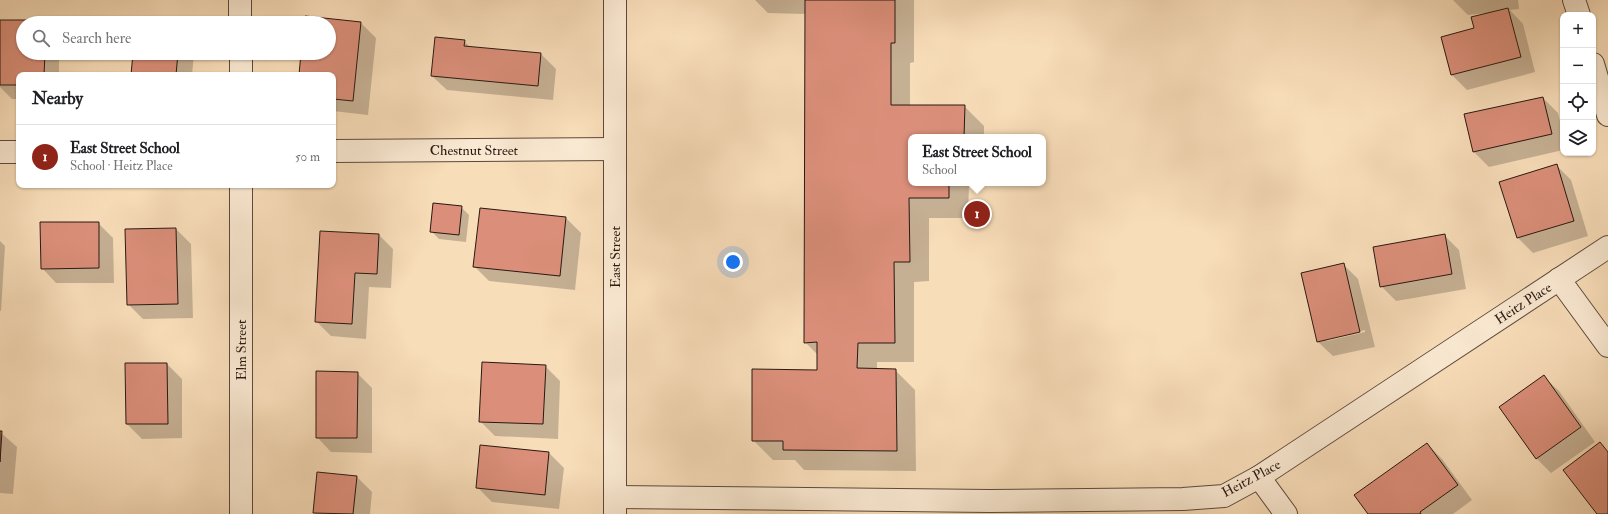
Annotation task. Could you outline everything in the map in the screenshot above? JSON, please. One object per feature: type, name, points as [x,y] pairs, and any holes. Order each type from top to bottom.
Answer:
[{"type":"street","points":[[240,0],[240,16]]},
{"type":"street","name":"East Street","points":[[615,0],[615,506]]},
{"type":"street","points":[[1574,0],[1578,12]]},
{"type":"street","points":[[241,60],[241,72]]},
{"type":"street","points":[[1596,74],[1608,115]]},
{"type":"street","name":"Chestnut Street","points":[[336,151],[615,149]]},
{"type":"street","points":[[0,152],[16,152]]},
{"type":"street","name":"Elm Street","points":[[241,188],[241,514]]},
{"type":"street","name":"Heitz Place","points":[[615,506],[989,507],[1224,496],[1260,477],[1608,247]]},
{"type":"street","points":[[1559,279],[1608,346]]},
{"type":"street","points":[[1260,477],[1286,514]]},
{"type":"building","points":[[805,0],[895,0],[895,43],[891,43],[891,105],[965,105],[964,134],[908,134],[908,186],[949,186],[949,198],[909,198],[910,262],[894,262],[895,343],[858,343],[857,368],[896,369],[897,451],[783,450],[783,441],[752,441],[752,369],[817,370],[817,342],[804,343]]},
{"type":"building","points":[[1508,8],[1521,57],[1451,75],[1441,37],[1474,28],[1471,17]]},
{"type":"building","points":[[336,19],[361,22],[353,101],[336,99],[336,72],[299,72],[300,60],[336,60]]},
{"type":"building","points":[[0,20],[16,20],[16,60],[45,60],[44,72],[16,72],[16,85],[0,85]]},
{"type":"building","points":[[435,37],[465,40],[464,46],[541,53],[538,86],[431,76]]},
{"type":"building","points":[[132,60],[177,60],[176,72],[131,72]]},
{"type":"building","points":[[1543,97],[1552,134],[1473,152],[1464,114]]},
{"type":"building","points":[[1557,164],[1574,221],[1517,238],[1499,182]]},
{"type":"building","points":[[433,203],[462,206],[459,235],[430,232]]},
{"type":"building","points":[[480,208],[566,217],[560,276],[473,267]]},
{"type":"building","points":[[40,222],[99,222],[99,268],[41,269]]},
{"type":"building","points":[[176,228],[178,304],[127,305],[125,229]]},
{"type":"building","points":[[320,231],[379,234],[377,274],[355,273],[352,324],[315,322]]},
{"type":"building","points":[[1445,234],[1452,274],[1380,287],[1373,247]]},
{"type":"building","points":[[1344,263],[1360,332],[1317,342],[1301,273]]},
{"type":"building","points":[[482,362],[546,365],[543,424],[479,422]]},
{"type":"building","points":[[125,363],[167,363],[168,424],[126,424]]},
{"type":"building","points":[[316,371],[358,372],[357,438],[316,438]]},
{"type":"building","points":[[1544,375],[1581,427],[1536,459],[1499,407]]},
{"type":"building","points":[[0,431],[2,431],[0,462]]},
{"type":"building","points":[[1600,442],[1608,452],[1608,514],[1597,514],[1563,470]]},
{"type":"building","points":[[1427,443],[1458,485],[1420,512],[1421,514],[1368,514],[1354,495]]},
{"type":"building","points":[[480,445],[549,452],[545,495],[476,488]]},
{"type":"building","points":[[317,472],[357,476],[353,514],[313,513]]},
{"type":"place","name":"East Street School","points":[[977,214]]}]
